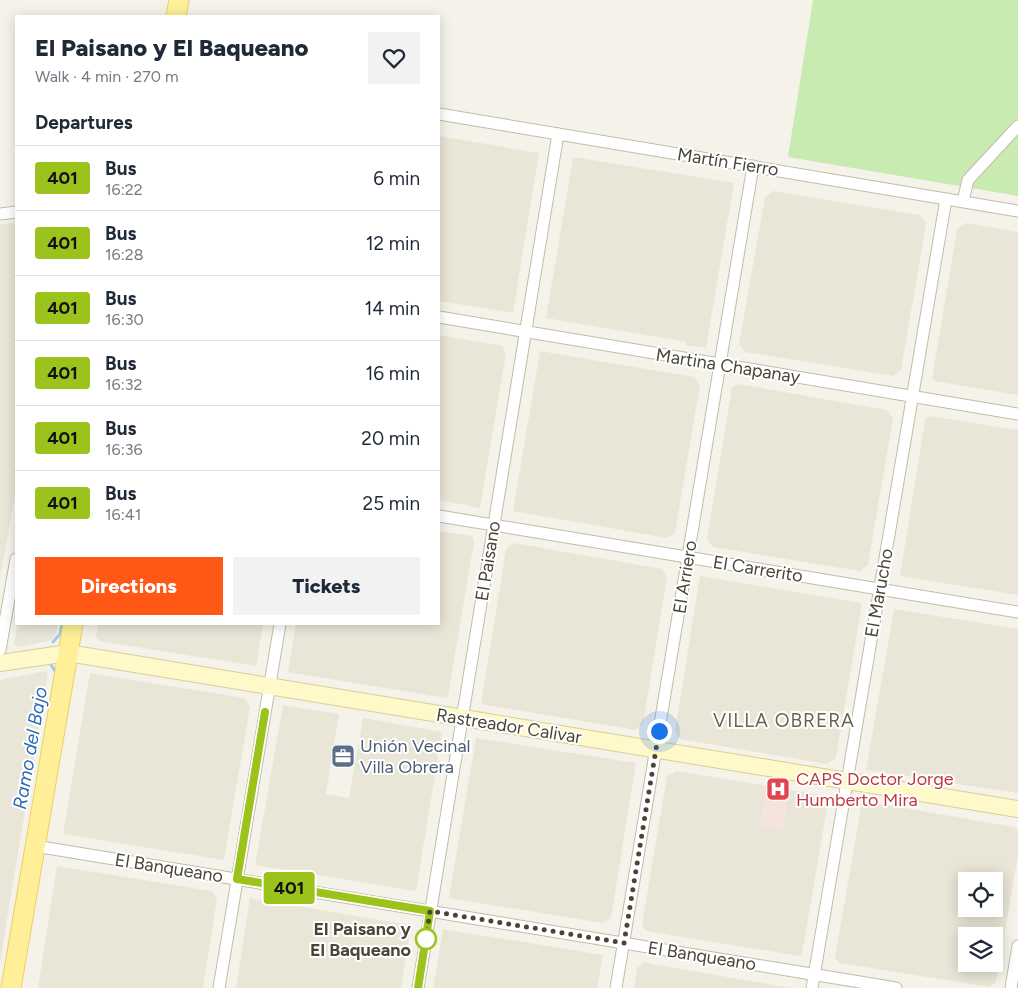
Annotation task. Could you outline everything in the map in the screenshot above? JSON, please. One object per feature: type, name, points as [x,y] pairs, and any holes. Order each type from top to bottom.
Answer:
[{"type":"main road","points":[[176,15],[179,0]]},
{"type":"main road","points":[[11,988],[73,625]]},
{"type":"main road","name":"Rastreador Calivar","points":[[0,663],[68,653],[1018,810]]},
{"type":"street","name":"Martín Fierro","points":[[440,114],[1018,210]]},
{"type":"street","points":[[962,201],[968,180],[1018,126]]},
{"type":"street","name":"El Paisano","points":[[418,988],[558,134]]},
{"type":"street","name":"El Arriero","points":[[616,988],[753,166]]},
{"type":"street","name":"El Marucho","points":[[812,988],[946,199]]},
{"type":"street","points":[[0,214],[15,212]]},
{"type":"street","name":"Martina Chapanay","points":[[440,317],[1018,414]]},
{"type":"street","name":"El Carrerito","points":[[440,516],[1018,612]]},
{"type":"street","points":[[0,650],[15,565]]},
{"type":"street","points":[[219,988],[280,625]]},
{"type":"street","name":"El Banqueano","points":[[35,846],[896,988]]},
{"type":"street","points":[[1011,988],[1018,946]]},
{"type":"shaded area","points":[[440,136],[539,153],[513,313],[440,301]]},
{"type":"shaded area","points":[[573,157],[734,183],[706,348],[686,345],[686,342],[546,318]]},
{"type":"shaded area","points":[[773,191],[920,215],[925,222],[901,370],[893,376],[745,352],[739,344],[765,197]]},
{"type":"shaded area","points":[[15,223],[15,495],[0,578],[0,224]]},
{"type":"shaded area","points":[[966,223],[1018,232],[1018,395],[935,381],[932,378],[957,229]]},
{"type":"shaded area","points":[[440,335],[502,346],[506,354],[480,508],[440,500]]},
{"type":"shaded area","points":[[540,351],[694,377],[700,385],[675,532],[667,538],[513,511]]},
{"type":"shaded area","points":[[738,384],[887,410],[893,418],[868,565],[860,571],[713,547],[707,539],[732,387]]},
{"type":"shaded area","points":[[930,416],[1018,430],[1018,595],[900,576],[925,420]]},
{"type":"shaded area","points":[[440,531],[472,536],[474,542],[448,696],[446,698],[288,672],[296,625],[440,625]]},
{"type":"shaded area","points":[[514,543],[662,569],[667,577],[643,725],[635,730],[481,704],[506,549]]},
{"type":"shaded area","points":[[700,576],[862,603],[836,758],[827,764],[680,739],[675,731]]},
{"type":"shaded area","points":[[894,609],[1018,629],[1018,793],[866,770]]},
{"type":"shaded area","points":[[17,625],[58,625],[56,634],[49,641],[18,647],[14,644]]},
{"type":"shaded area","points":[[98,625],[263,625],[256,666],[99,641],[96,636]]},
{"type":"shaded area","points":[[46,671],[48,673],[0,962],[0,680]]},
{"type":"shaded area","points":[[90,673],[244,698],[250,707],[224,860],[63,834]]},
{"type":"shaded area","points":[[283,705],[339,714],[326,794],[349,798],[363,718],[442,732],[416,891],[255,865]]},
{"type":"shaded area","points":[[476,738],[636,763],[611,918],[603,923],[449,898]]},
{"type":"shaded area","points":[[676,771],[767,786],[760,826],[782,830],[789,790],[829,796],[802,954],[800,956],[646,931],[642,925],[667,776]]},
{"type":"shaded area","points":[[767,786],[789,790],[782,830],[760,826]]},
{"type":"shaded area","points":[[862,801],[1015,827],[1018,832],[1018,855],[1003,942],[1003,927],[958,927],[958,972],[998,972],[996,982],[989,987],[840,963],[835,958]]},
{"type":"shaded area","points":[[57,866],[211,891],[217,899],[203,988],[38,988]]},
{"type":"shaded area","points":[[250,898],[411,925],[401,988],[236,988]]},
{"type":"shaded area","points":[[443,929],[603,955],[597,988],[433,988]]},
{"type":"shaded area","points":[[645,962],[792,988],[634,988],[637,968]]},
{"type":"green space","points":[[813,0],[1018,0],[1018,196],[788,157]]},
{"type":"waterway","name":"Ramo del Bajo","points":[[53,642],[60,634],[62,625]]},
{"type":"waterway","name":"Ramo del Bajo","points":[[50,663],[56,673]]},
{"type":"bus line","name":"401","points":[[265,712],[237,879],[430,911],[418,988]]},
{"type":"place","name":"Unión Vecinal Villa Obrera","points":[[343,756]]},
{"type":"place","name":"CAPS Doctor Jorge Humberto Mira","points":[[778,789]]},
{"type":"place","name":"El Paisano y El Baqueano","points":[[426,939]]},
{"type":"district","name":"VILLA OBRERA","points":[[784,720]]},
{"type":"route","points":[[426,939],[430,911],[624,943],[659,731]]}]
